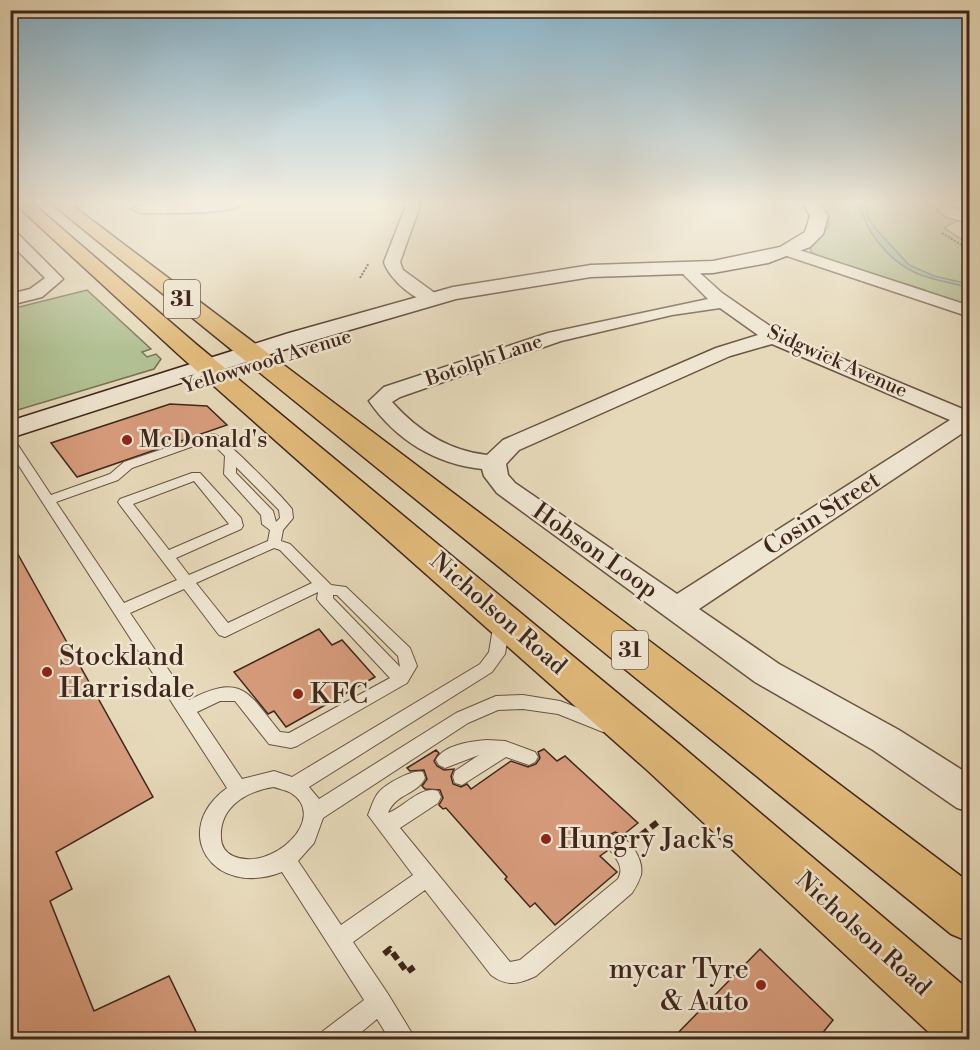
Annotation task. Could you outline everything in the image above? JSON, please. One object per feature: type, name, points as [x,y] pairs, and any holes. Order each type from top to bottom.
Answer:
[{"type":"main road","name":"Nicholson Road","points":[[86,252],[969,916]]},
{"type":"main road","name":"Nicholson Road","points":[[112,252],[502,618],[663,757],[969,1029]]},
{"type":"street","points":[[10,300],[36,293],[55,279],[28,252]]},
{"type":"street","points":[[396,252],[392,262],[395,272],[430,298]]},
{"type":"street","name":"Yellowwood Avenue","points":[[10,442],[430,298],[591,271],[733,264],[783,252]]},
{"type":"street","points":[[790,252],[969,312]]},
{"type":"street","name":"Sidgwick Avenue","points":[[685,268],[722,302],[773,337],[796,349],[968,420]]},
{"type":"street","name":"Yellowwood Avenue","points":[[10,430],[524,282]]},
{"type":"street","name":"Botolph Lane","points":[[493,463],[458,458],[441,452],[387,412],[380,401],[392,392],[555,337],[692,305],[722,302]]},
{"type":"street","points":[[493,463],[511,445],[723,352],[773,337]]},
{"type":"street","name":"Cosin Street","points":[[677,609],[968,420]]},
{"type":"street","name":"Hobson Loop","points":[[493,463],[496,476],[506,488],[767,673],[886,740],[969,796]]},
{"type":"lane","points":[[50,500],[114,477],[128,465],[203,439],[214,438],[231,454],[230,474],[268,514],[275,536],[324,587],[341,591],[404,652],[409,661],[409,667],[401,679],[291,741],[275,740],[241,696],[236,693],[218,695],[186,710]]},
{"type":"lane","points":[[10,442],[238,789]]},
{"type":"lane","points":[[167,556],[237,526],[236,521],[196,476],[125,502],[225,631],[324,587]]},
{"type":"lane","points":[[121,611],[187,582],[275,536]]},
{"type":"lane","points":[[296,785],[486,668],[497,654],[502,618]]},
{"type":"lane","points":[[314,813],[462,718],[496,703],[523,702],[560,708],[595,720],[663,757]]},
{"type":"lane","points":[[445,760],[462,750],[485,746],[505,748],[529,757]]},
{"type":"lane","points":[[462,777],[505,748]]},
{"type":"lane","points":[[416,778],[385,798],[382,821],[499,967],[509,974],[519,974],[528,968],[625,886],[631,878],[632,867],[624,843]]},
{"type":"lane","points":[[274,779],[296,785],[309,796],[314,813],[307,838],[286,860],[271,866],[241,869],[218,857],[212,847],[212,822],[222,804],[238,789],[262,780],[274,779]]},
{"type":"lane","points":[[382,821],[431,797]]},
{"type":"lane","points":[[286,860],[404,1040]]},
{"type":"lane","points":[[339,939],[427,877]]},
{"type":"lane","points":[[332,1040],[380,1002]]},
{"type":"path","points":[[624,843],[659,821]]},
{"type":"path","points":[[384,954],[390,949],[407,972],[414,967]]},
{"type":"shaded area","points":[[811,252],[969,252],[969,308],[932,296],[925,290],[821,258]]},
{"type":"shaded area","points":[[887,252],[897,252],[909,265],[934,276],[969,284],[969,287],[921,275]]},
{"type":"shaded area","points":[[87,290],[151,349],[142,352],[147,357],[156,354],[161,359],[154,369],[11,412],[11,309]]},
{"type":"building","name":"McDonald's","points":[[170,404],[207,406],[227,425],[77,477],[51,443]]},
{"type":"building","name":"Stockland Harrisdale","points":[[10,540],[153,797],[56,852],[72,889],[50,901],[94,1011],[169,976],[200,1040],[10,1040]]},
{"type":"building","name":"KFC","points":[[319,629],[332,645],[342,640],[375,677],[286,727],[274,711],[268,714],[234,672]]},
{"type":"building","name":"Hungry Jack's","points":[[544,749],[557,761],[565,756],[638,823],[623,835],[615,832],[607,836],[604,842],[607,851],[600,856],[617,872],[555,925],[535,903],[530,907],[505,879],[507,877],[446,808],[443,809],[439,805],[443,798],[440,790],[425,789],[422,786],[427,779],[424,770],[410,771],[407,768],[436,750],[439,753],[434,761],[437,766],[444,770],[454,769],[451,776],[453,784],[461,787],[467,784],[471,789],[511,761],[528,767],[536,764],[540,758],[538,752]]},
{"type":"building","name":"mycar Tyre & Auto","points":[[760,949],[833,1020],[817,1040],[671,1040]]},
{"type":"place","name":"McDonald's","points":[[127,440]]},
{"type":"place","name":"Stockland Harrisdale","points":[[47,672]]},
{"type":"place","name":"KFC","points":[[298,694]]},
{"type":"place","name":"Hungry Jack's","points":[[546,839]]},
{"type":"place","name":"mycar Tyre & Auto","points":[[761,985]]}]
